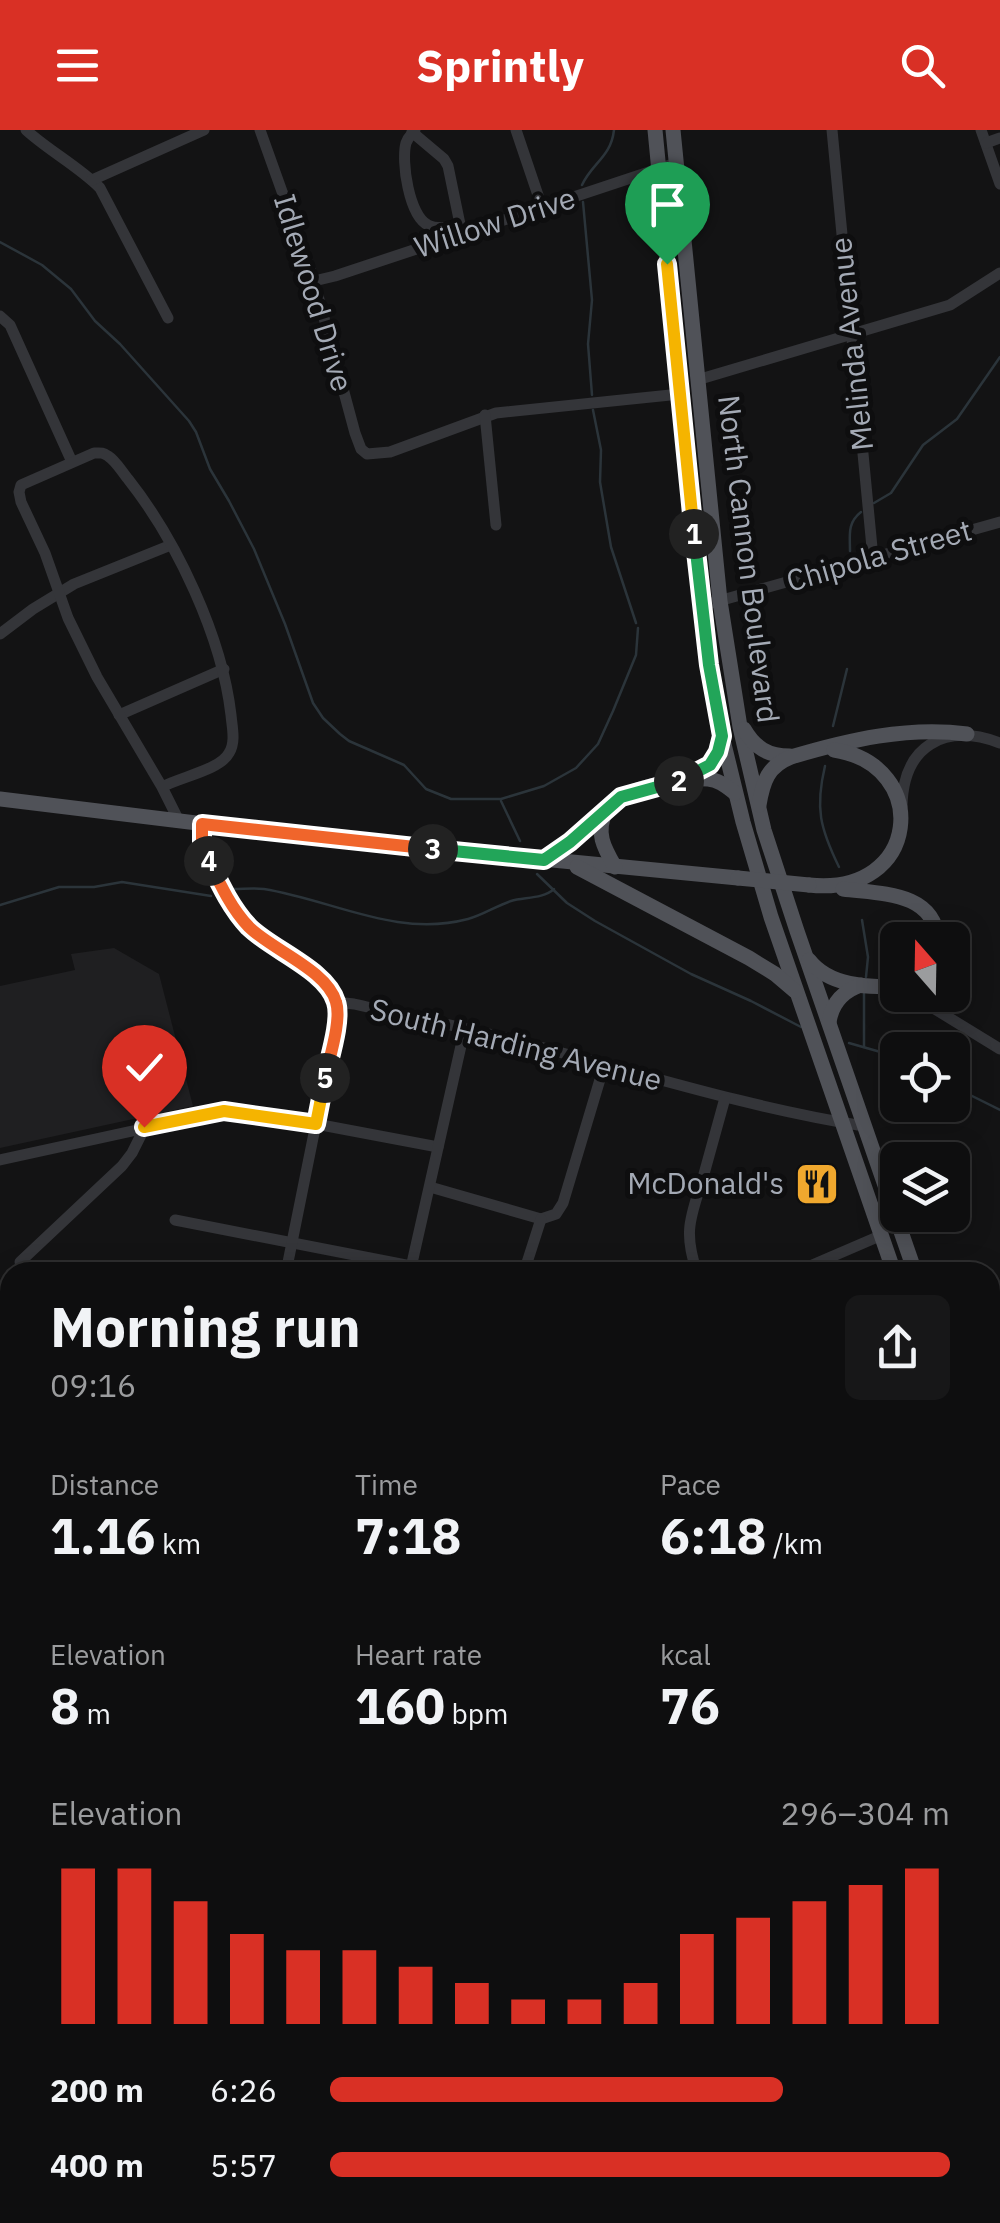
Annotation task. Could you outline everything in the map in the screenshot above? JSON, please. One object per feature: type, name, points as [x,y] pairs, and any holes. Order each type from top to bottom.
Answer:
[{"type":"main road","name":"North Cannon Boulevard","points":[[654,130],[701,606],[722,736],[771,917],[891,1262]]},
{"type":"main road","name":"North Cannon Boulevard","points":[[673,130],[720,601],[737,710],[760,813],[802,948],[912,1262]]},
{"type":"main road","points":[[737,710],[747,735],[758,748],[778,756],[799,755]]},
{"type":"main road","points":[[760,813],[768,772],[780,762],[904,732],[967,734]]},
{"type":"main road","points":[[682,781],[710,765],[722,736]]},
{"type":"main road","points":[[814,886],[852,883],[877,870],[896,846],[902,817],[890,786],[874,766],[854,754],[820,750]]},
{"type":"main road","points":[[544,860],[628,794],[682,781],[713,780],[735,793]]},
{"type":"main road","points":[[0,799],[202,824],[887,894],[913,901],[934,922]]},
{"type":"main road","points":[[608,808],[600,831],[615,867]]},
{"type":"main road","points":[[564,862],[749,958],[798,994]]},
{"type":"main road","points":[[802,948],[822,974],[844,982],[880,986]]},
{"type":"main road","points":[[830,1026],[838,1000],[850,990],[871,986]]},
{"type":"street","points":[[26,130],[100,188],[168,318]]},
{"type":"street","points":[[92,180],[204,130]]},
{"type":"street","name":"Idlewood Drive","points":[[260,130],[314,281],[362,449],[367,454],[390,452],[485,415]]},
{"type":"street","points":[[516,130],[542,208]]},
{"type":"street","name":"Melinda Avenue","points":[[832,130],[873,558]]},
{"type":"street","points":[[414,131],[448,166],[461,230],[435,227],[421,220],[408,190],[406,174],[405,146],[414,131]]},
{"type":"street","points":[[1000,138],[983,136],[1000,184]]},
{"type":"street","name":"Willow Drive","points":[[314,281],[461,230],[676,164]]},
{"type":"street","points":[[698,380],[950,305],[1000,273]]},
{"type":"street","points":[[0,316],[10,325],[72,462]]},
{"type":"street","points":[[496,525],[485,415],[680,394]]},
{"type":"street","points":[[162,787],[216,766],[228,755],[232,731],[224,669],[171,545],[138,491],[111,457],[94,453],[21,485],[21,502],[90,662],[179,821]]},
{"type":"street","name":"Chipola Street","points":[[701,606],[1000,522]]},
{"type":"street","points":[[0,634],[74,584],[171,545]]},
{"type":"street","points":[[119,714],[224,669]]},
{"type":"street","points":[[902,817],[905,777],[918,754],[939,740],[967,734],[1000,743]]},
{"type":"street","name":"South Harding Avenue","points":[[202,824],[202,843],[240,916],[259,936],[318,978],[336,1002],[465,1028],[725,1098],[864,1126]]},
{"type":"street","points":[[288,1262],[337,1019],[336,1002]]},
{"type":"street","points":[[947,1012],[1000,1048]]},
{"type":"street","points":[[412,1262],[465,1028]]},
{"type":"street","points":[[430,1186],[541,1219],[556,1214],[564,1203],[604,1066]]},
{"type":"street","points":[[695,1262],[689,1232],[691,1211],[725,1098]]},
{"type":"street","points":[[0,1160],[224,1111],[438,1147]]},
{"type":"street","points":[[20,1262],[122,1166],[144,1127]]},
{"type":"street","points":[[527,1262],[541,1219]]},
{"type":"street","points":[[176,1220],[377,1262]]},
{"type":"street","points":[[819,1262],[882,1235]]},
{"type":"shaded area","points":[[114,948],[159,974],[193,1106],[0,1148],[0,986],[75,970],[71,954]]},
{"type":"waterway","points":[[582,185],[609,147],[614,130]]},
{"type":"waterway","points":[[583,202],[592,300],[588,344],[592,395]]},
{"type":"waterway","points":[[0,242],[42,265],[71,289],[95,321],[189,421],[210,469],[254,549],[313,703],[323,718],[349,741],[404,765],[426,789],[451,799],[501,799],[544,786],[576,768],[598,744],[613,711],[636,655],[638,628]]},
{"type":"waterway","points":[[874,503],[891,493],[923,445],[957,419],[1000,357]]},
{"type":"waterway","points":[[593,410],[611,547],[636,623]]},
{"type":"waterway","points":[[850,551],[851,525],[861,512]]},
{"type":"waterway","points":[[833,726],[847,669]]},
{"type":"waterway","points":[[825,766],[821,818],[839,867]]},
{"type":"waterway","points":[[501,801],[520,841]]},
{"type":"waterway","points":[[537,874],[567,903],[595,921],[691,974],[801,1027]]},
{"type":"waterway","points":[[0,905],[59,887],[122,882],[211,896]]},
{"type":"waterway","points":[[233,889],[264,889],[415,924],[468,919],[554,889]]},
{"type":"waterway","points":[[862,920],[868,957],[866,977]]},
{"type":"waterway","points":[[864,994],[864,1047]]},
{"type":"waterway","points":[[849,1043],[880,1052]]},
{"type":"waterway","points":[[970,1095],[1000,1110]]},
{"type":"place","name":"McDonald's","points":[[817,1184]]},
{"type":"route","points":[[144,1127],[224,1111],[316,1124],[337,1019],[336,1002],[324,983],[259,936],[232,905],[202,843],[202,824],[544,860],[621,797],[682,781],[715,759],[722,736],[701,606],[667,264]]}]
